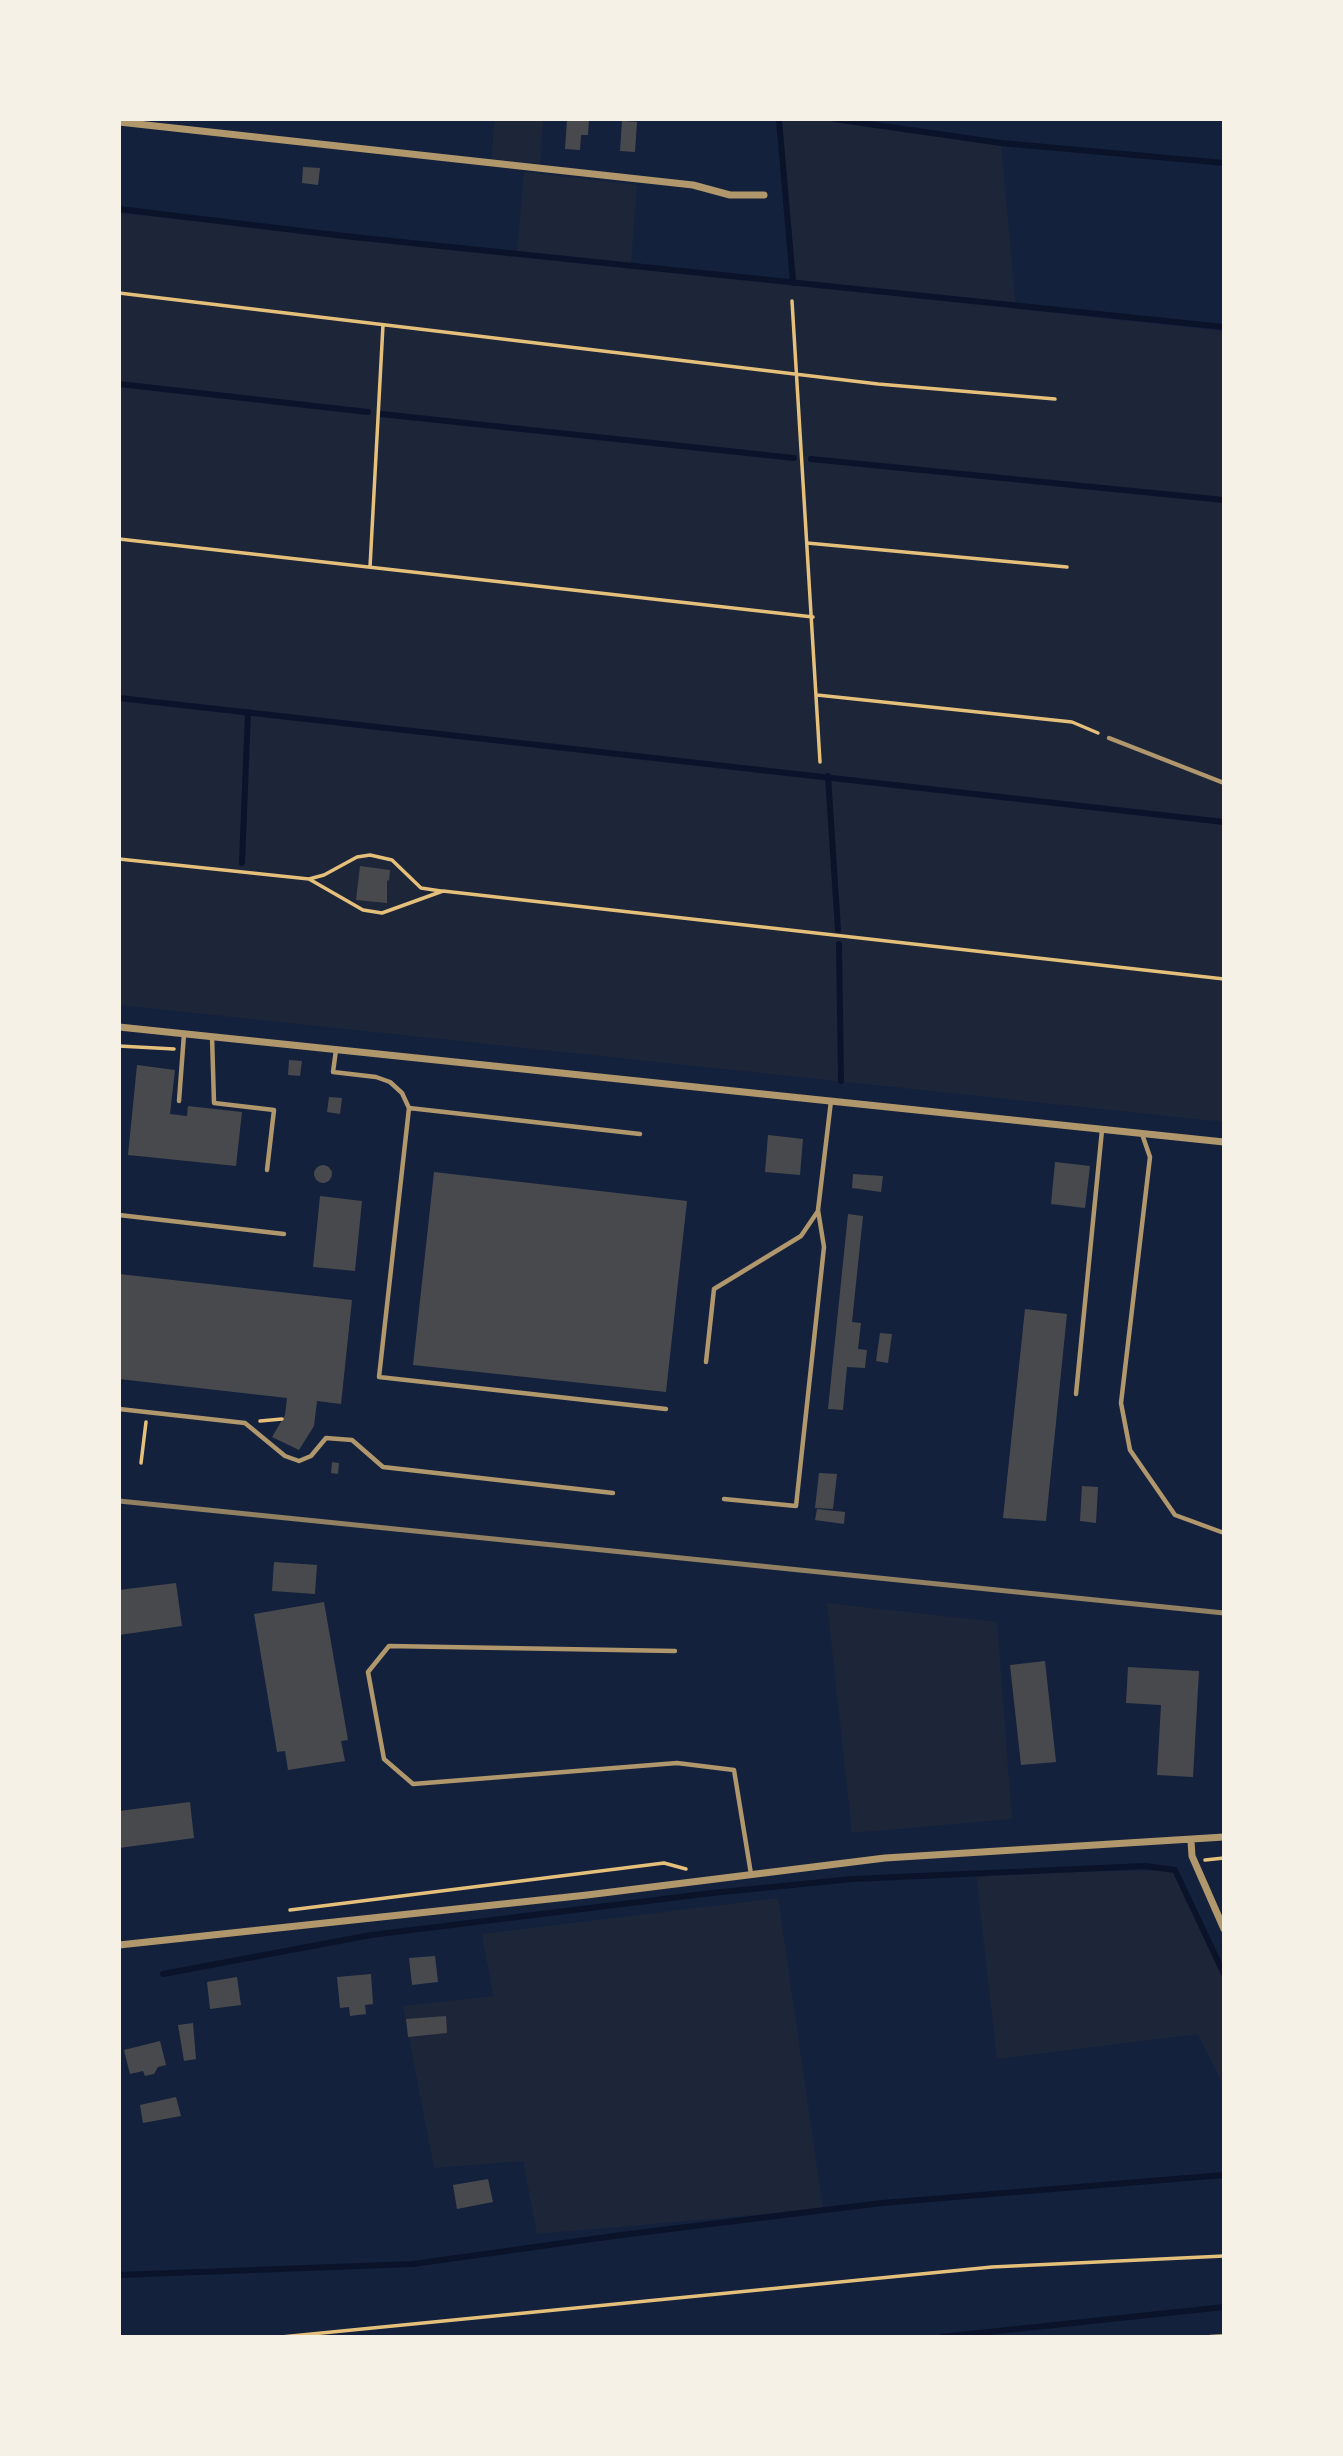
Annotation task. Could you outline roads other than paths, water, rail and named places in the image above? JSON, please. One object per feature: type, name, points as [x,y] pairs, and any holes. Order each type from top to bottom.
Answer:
[{"type":"street","points":[[119,122],[693,185],[730,195],[764,195]]},
{"type":"street","points":[[119,1027],[1224,1142]]},
{"type":"street","points":[[119,1945],[258,1932],[885,1858],[1224,1838]]},
{"type":"street","points":[[1191,1840],[1192,1856],[1224,1929]]},
{"type":"lane","points":[[1109,737],[1224,783]]},
{"type":"lane","points":[[178,1101],[184,1034]]},
{"type":"lane","points":[[212,1037],[214,1103],[274,1110],[267,1170]]},
{"type":"lane","points":[[336,1050],[333,1072],[376,1077],[390,1082],[402,1093],[409,1108],[379,1377],[666,1409]]},
{"type":"lane","points":[[724,1499],[796,1506],[824,1247],[818,1210],[831,1101]]},
{"type":"lane","points":[[409,1108],[640,1134]]},
{"type":"lane","points":[[1076,1394],[1102,1129]]},
{"type":"lane","points":[[1142,1133],[1150,1157],[1121,1403],[1130,1450],[1175,1515],[1224,1533]]},
{"type":"lane","points":[[706,1362],[714,1289],[801,1236],[818,1210]]},
{"type":"lane","points":[[119,1214],[284,1234]]},
{"type":"lane","points":[[119,1409],[245,1423],[285,1455],[299,1461],[311,1455],[326,1438],[352,1440],[383,1467],[613,1493]]},
{"type":"lane","points":[[675,1651],[389,1646],[368,1672],[384,1759],[413,1784],[677,1763],[734,1770],[751,1874]]},
{"type":"lane","points":[[1210,2337],[1224,2336]]},
{"type":"waterway","points":[[779,119],[793,283]]},
{"type":"waterway","points":[[834,119],[1001,143],[1224,163]]},
{"type":"waterway","points":[[119,209],[344,236],[1224,327]]},
{"type":"waterway","points":[[119,384],[368,412]]},
{"type":"waterway","points":[[381,414],[794,458]]},
{"type":"waterway","points":[[811,459],[1224,500]]},
{"type":"waterway","points":[[119,698],[1224,822]]},
{"type":"waterway","points":[[242,863],[248,712]]},
{"type":"waterway","points":[[828,776],[838,930]]},
{"type":"waterway","points":[[839,944],[841,1081]]},
{"type":"waterway","points":[[163,1974],[371,1935],[712,1893],[852,1879],[1145,1866],[1175,1870],[1224,1974]]},
{"type":"waterway","points":[[119,2275],[413,2264],[882,2203],[1224,2175]]},
{"type":"waterway","points":[[941,2337],[1224,2307]]},
{"type":"railway","points":[[119,1501],[1224,1613]]}]
